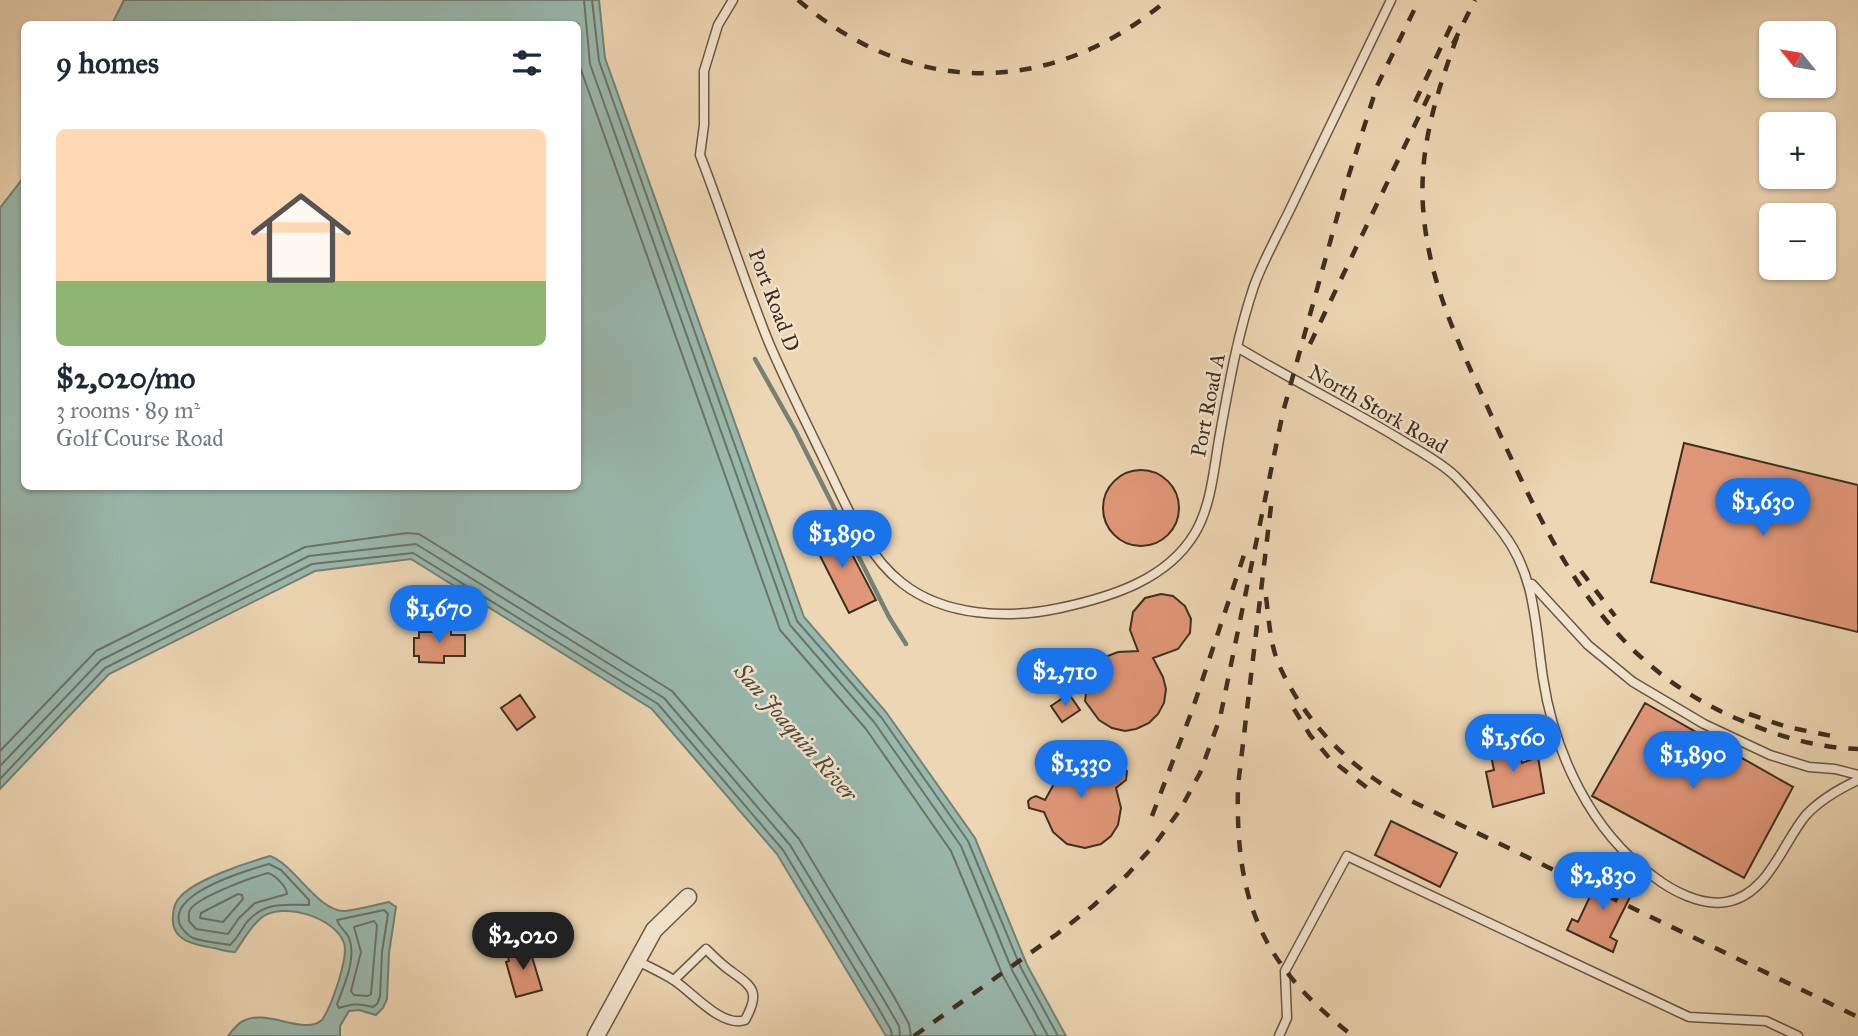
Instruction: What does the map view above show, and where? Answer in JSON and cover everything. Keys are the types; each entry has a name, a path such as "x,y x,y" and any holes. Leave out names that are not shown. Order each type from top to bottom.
{"street":[{"path":"596,1036 654,930 688,897"}],"lane":[{"name":"Port Road D","path":"733,0 718,25 704,71 704,125 700,155 769,343 848,510 880,562 910,589"},
{"name":"Port Road A","path":"910,589 963,609 989,614 1018,614 1087,602 1122,590 1163,569 1174,560 1189,541 1203,514 1237,347 1255,284 1391,0"},
{"name":"North Stork Road","path":"1237,347 1342,404 1426,455 1453,474 1504,534 1522,566 1534,602 1543,679 1550,710 1569,766 1584,797 1620,848 1640,868 1662,884 1703,901 1725,902 1739,898 1754,889 1765,876 1808,814 1823,800 1858,777"},
{"path":"1527,580 1588,645 1633,682 1704,724 1770,755 1809,767 1835,769 1858,777"},
{"path":"1279,1036 1287,1018 1285,971 1347,856 1689,1017 1766,1021 1797,1036"},
{"path":"636,960 674,980 722,1017 740,1022 746,1020 751,1010 751,986 706,949 674,980"}],"water":[{"name":"San Joaquin River","path":"124,0 599,0 605,58 804,617 886,712 975,838 1027,965 1066,1036 886,1036 777,854 652,709 411,559 315,571 109,674 0,789 0,208 21,181 21,490 581,490 581,21 114,21"},
{"path":"270,856 279,861 325,904 335,909 345,911 389,902 396,907 389,953 387,999 376,1015 359,1010 349,1011 340,1026 340,1036 228,1036 241,1022 253,1018 305,1025 322,1020 338,982 345,950 339,934 330,926 307,914 282,911 270,913 253,926 235,952 192,943 180,936 173,924 176,903 188,890 222,872"}],"building":[{"path":"1684,443 1858,485 1858,632 1651,582"},
{"path":"1141,470 1155,473 1168,481 1176,494 1179,508 1176,522 1168,535 1155,543 1141,546 1127,543 1114,535 1106,522 1103,508 1106,494 1114,481 1127,473"},
{"path":"816,524 828,545 843,537 876,600 849,613 813,542 810,543 804,531"},
{"path":"1161,594 1173,596 1185,606 1191,619 1190,633 1178,649 1153,658 1166,689 1164,703 1158,714 1149,723 1136,729 1125,731 1112,728 1099,720 1085,701 1088,678 1105,657 1118,652 1138,651 1130,630 1133,612 1145,598"},
{"path":"432,626 451,626 451,635 465,635 465,656 444,656 444,663 419,662 419,656 414,656 414,638 419,638 419,632 432,632"},
{"path":"1069,694 1080,710 1062,722 1051,706"},
{"path":"520,695 535,717 517,730 501,708"},
{"path":"1645,703 1793,787 1744,878 1592,796"},
{"path":"1509,721 1522,763 1538,757 1544,793 1493,807 1486,772 1494,770 1490,751 1506,747 1503,722"},
{"path":"1052,748 1084,780 1089,756 1096,751 1106,755 1109,766 1122,766 1127,771 1126,780 1116,788 1121,808 1118,825 1111,836 1101,844 1085,848 1067,844 1053,832 1044,812 1029,808 1028,801 1031,798 1036,796 1045,800 1055,782 1036,764"},
{"path":"1391,821 1457,853 1440,887 1375,855"},
{"path":"1601,873 1634,889 1610,937 1617,941 1613,952 1567,930 1572,919 1578,922"},
{"path":"529,947 542,990 516,997 506,962 509,961 507,953"}],"waterway":[{"path":"755,359 795,430 889,617 906,644"}],"railway":[{"path":"798,0 842,32 888,55 935,69 982,73 1030,68 1077,55 1123,32 1167,0"},
{"path":"914,1036 1057,934 1127,875 1155,844 1180,810 1200,773 1220,718 1283,412 1347,181 1377,86 1419,0"},
{"path":"1453,44 1475,0"},
{"path":"1415,102 1451,26"},
{"path":"1457,37 1436,99 1427,141 1422,185 1426,235 1439,289 1469,366 1515,466 1562,557 1590,599 1621,637 1657,671 1700,700 1750,724 1789,738 1830,747 1858,749"},
{"path":"1310,344 1431,91"},
{"path":"1271,506 1238,786 1242,864 1249,897 1260,928 1275,956 1322,1010 1353,1036"},
{"path":"1152,816 1193,708 1244,555"},
{"path":"1581,571 1615,616"},
{"path":"1266,597 1274,649 1290,686 1316,725 1367,774 1407,799 1858,1017"},
{"path":"1294,709 1310,735 1330,759 1370,790"},
{"path":"1749,714 1787,727 1837,737"}]}
